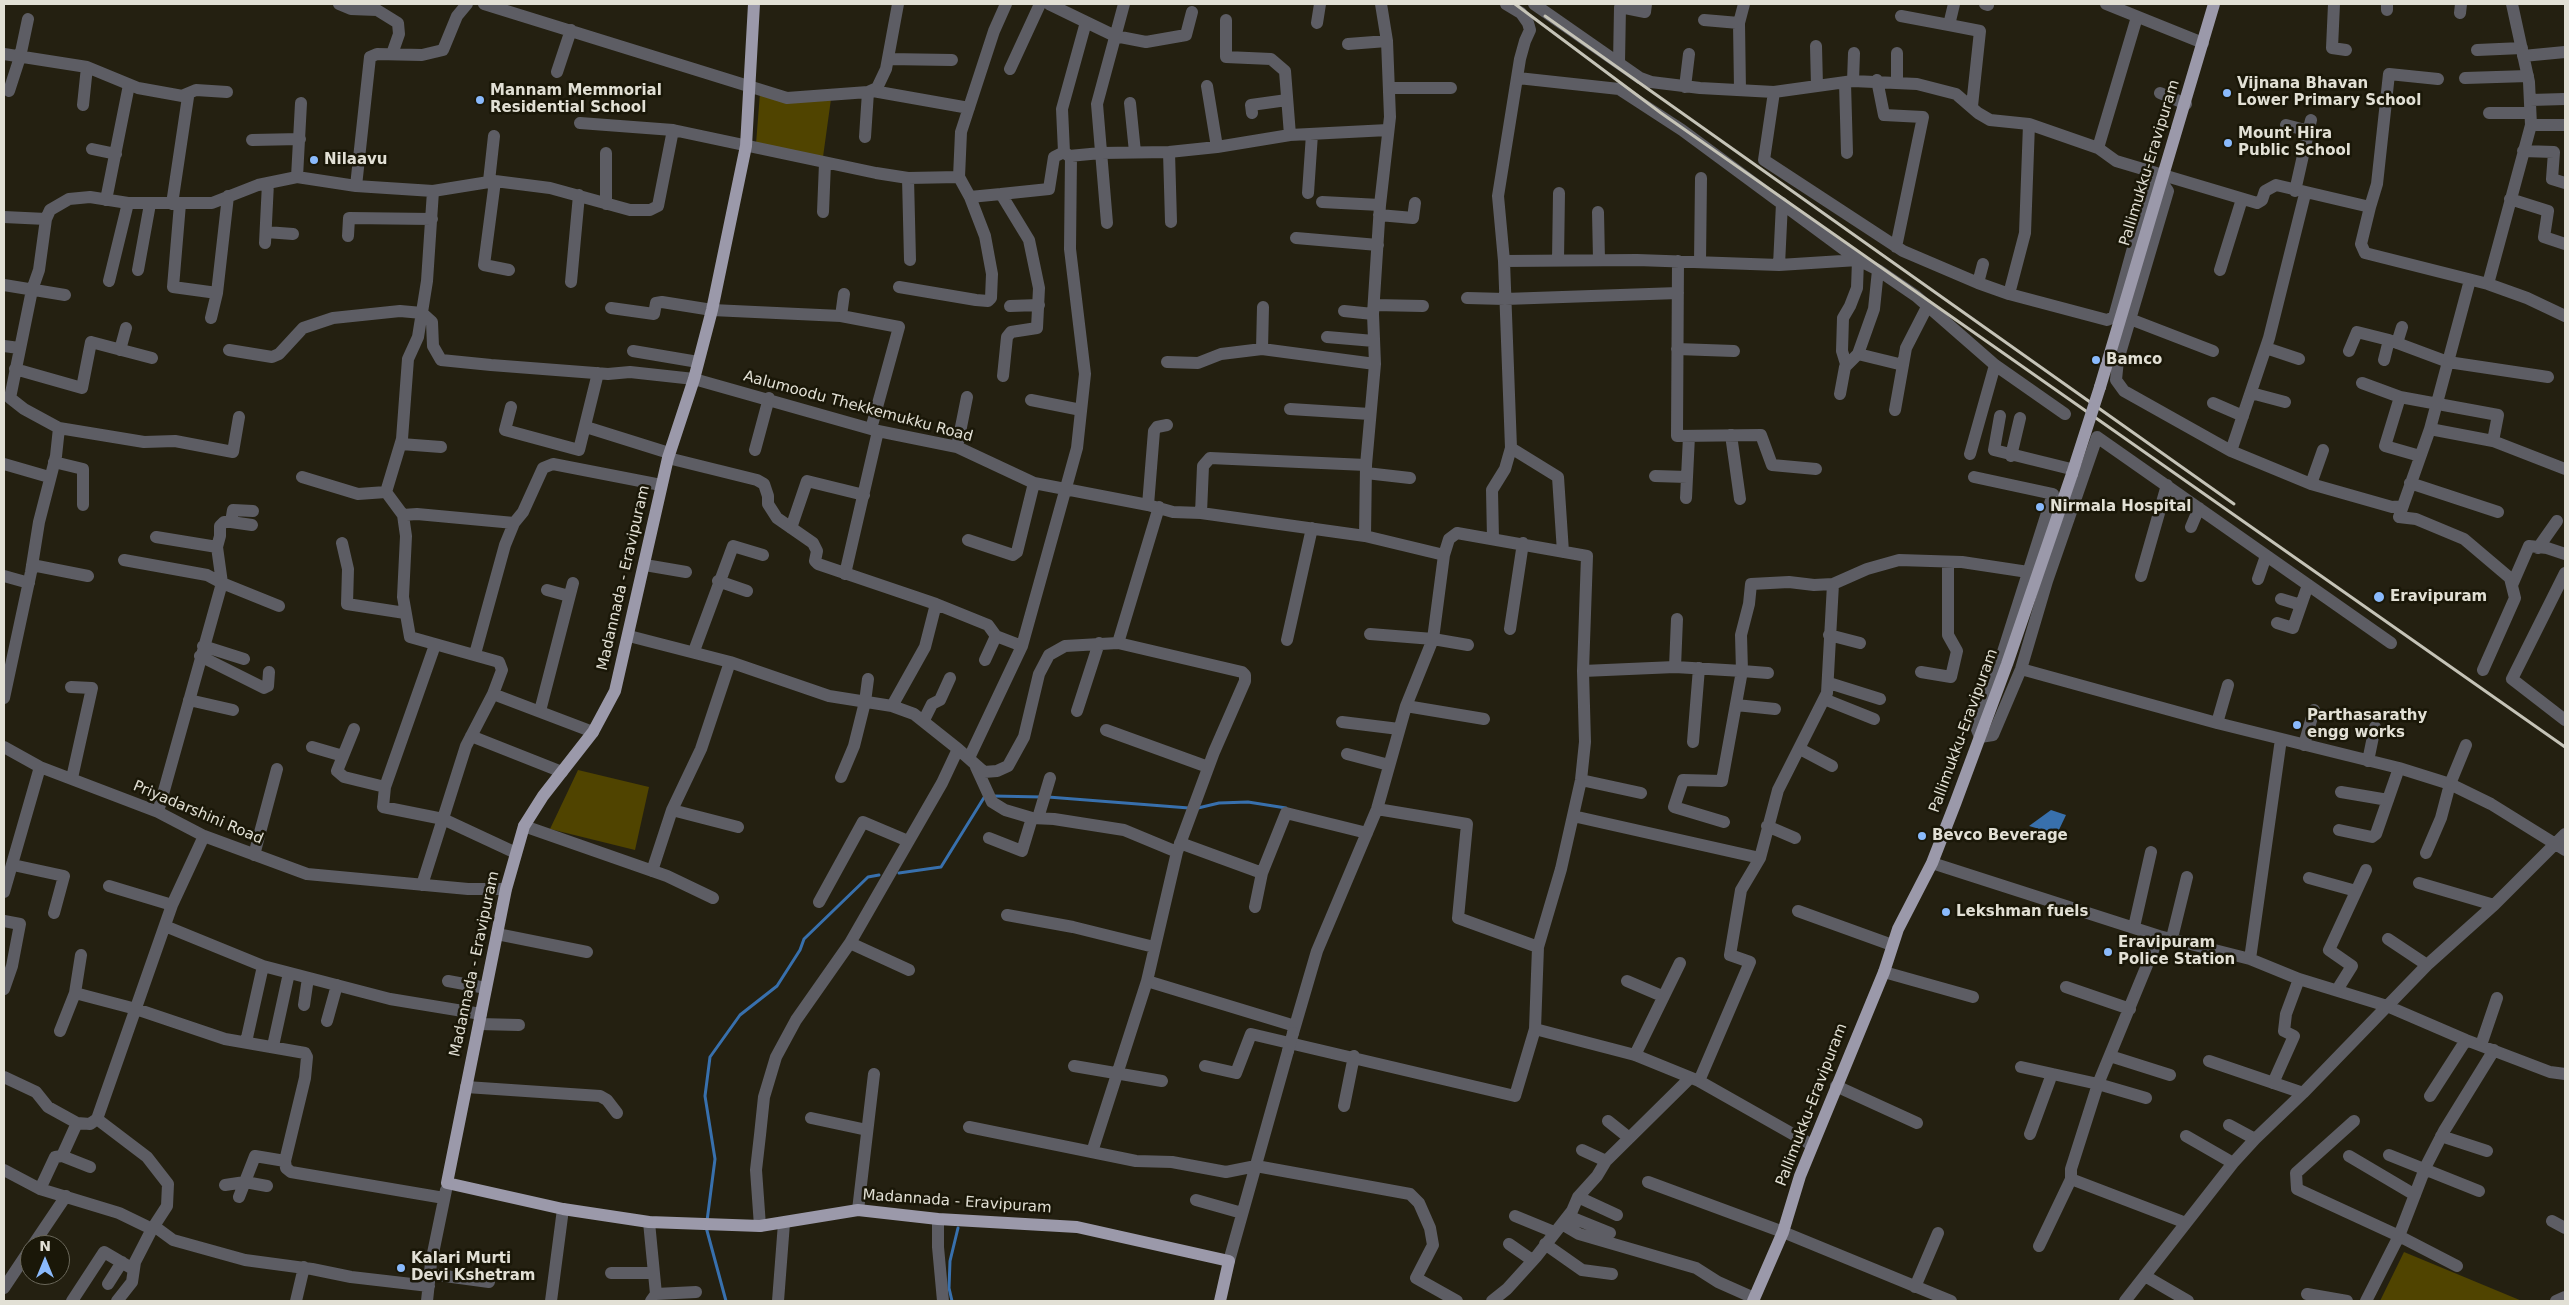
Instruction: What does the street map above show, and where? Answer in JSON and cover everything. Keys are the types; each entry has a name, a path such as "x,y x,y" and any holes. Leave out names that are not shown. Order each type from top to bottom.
{"main road":[{"name":"Madannada - Eravipuram","path":"754,4 746,146 712,310 694,379 668,456 615,692 593,732 524,826 506,889 447,1183 563,1209 649,1222 760,1226 858,1210 938,1219 1077,1227 1229,1261"},
{"name":"Pallimukku-Eravipuram","path":"1754,1300 1783,1232 1812,1145 1884,972 1892,945 1932,863 1980,737 2033,573 2100,387 2161,181 2186,104 2214,4"},
{"path":"1220,1301 1229,1261"}],"street":[{"path":"339,4 351,9 377,10 398,23 399,34 392,54"},
{"path":"356,186 370,57 377,54 422,55 442,50 457,16 467,4"},
{"path":"484,4 787,98 871,92 969,108"},
{"path":"866,137 871,92 882,78 888,59 898,4"},
{"path":"899,287 976,300 988,301 991,298 992,274 985,236 970,197 959,177 961,132 994,31 1006,4"},
{"path":"1010,69 1040,4"},
{"path":"1049,4 1115,36 1146,42 1186,35 1192,12"},
{"path":"1107,223 1097,104 1124,4"},
{"path":"1317,23 1320,4"},
{"path":"1365,536 1366,469 1375,364 1374,310 1379,210 1388,130 1390,88 1387,41 1381,4"},
{"path":"1493,539 1492,490 1505,469 1511,448 1506,299 1498,196 1525,41 1530,30 1528,23 1521,13 1506,4"},
{"path":"1534,4 1619,63 1651,82 1685,87 1774,92 1849,82 1897,81 1956,94 1978,113 1990,120 2029,124 2098,148 2116,161 2161,181 2260,203 2266,190 2276,185 2370,207"},
{"path":"1619,63 1620,7 1645,12 1646,4"},
{"path":"1740,90 1739,23 1744,4"},
{"path":"1949,25 1953,4"},
{"path":"2106,4 2203,43"},
{"path":"2334,4 2332,48 2346,50"},
{"path":"2488,284 2531,119 2528,76 2512,4"},
{"path":"1901,16 1980,32 1972,106"},
{"path":"9,91 20,57 28,18"},
{"path":"2098,148 2137,18"},
{"path":"1226,20 1226,57 1271,59 1285,71 1290,135"},
{"path":"1704,20 1739,23"},
{"path":"1086,22 1062,109 1068,154 1070,249 1085,374 1077,448 1022,646 973,763 992,802 1005,810 1035,818 1124,830 1262,873"},
{"path":"557,72 571,30"},
{"path":"1348,44 1387,41"},
{"path":"1816,46 1817,86"},
{"path":"2477,50 2565,52"},
{"path":"1847,153 1849,82 1854,53"},
{"path":"1897,53 1897,81"},
{"path":"4,54 87,67 130,85 150,91 184,95 196,90 226,92"},
{"path":"1685,87 1689,54"},
{"path":"888,59 952,60"},
{"path":"83,105 87,67"},
{"path":"2438,79 2389,74 2377,184 2361,244 2366,252 2488,284 2527,298 2565,316"},
{"path":"2465,78 2528,76"},
{"path":"1518,78 1619,89 1682,130 1858,260 1878,270 1916,296 1995,365 2066,414"},
{"path":"1877,80 1884,114 1923,117 1896,247"},
{"path":"106,200 130,85"},
{"path":"1207,86 1217,147"},
{"path":"1390,88 1452,88"},
{"path":"1774,92 1764,160 1896,247 1978,283 2009,294 2108,320 2114,317 2150,186 2161,181"},
{"path":"2160,94 2186,104"},
{"path":"184,95 188,97 188,102 176,204 173,287 217,293"},
{"path":"2530,100 2565,99"},
{"path":"1252,114 1251,104 1287,100"},
{"path":"296,176 300,139 300,103"},
{"path":"1130,103 1136,152"},
{"path":"2489,113 2565,125"},
{"path":"580,123 673,130 908,178 959,177"},
{"path":"2009,294 2025,233 2029,124"},
{"path":"2232,452 2266,348 2300,192 2310,125 2286,125"},
{"path":"239,417 233,452 175,441 144,442 59,428 24,410 7,398 32,290 39,270 46,219 50,210 69,199 90,197 128,203 212,204 228,196 296,176 356,186 433,191 492,181 550,188 640,212 658,206 673,130"},
{"path":"970,197 1048,189 1054,157 1068,154 1169,152 1217,147 1290,135 1388,130"},
{"path":"1308,193 1312,134"},
{"path":"494,136 484,265 509,270"},
{"path":"252,140 300,139"},
{"path":"92,149 116,154"},
{"path":"1169,152 1171,222"},
{"path":"2523,152 2554,152 2552,179 2565,183"},
{"path":"606,153 606,204"},
{"path":"823,212 825,162"},
{"path":"908,178 910,260"},
{"path":"1700,178 1700,262"},
{"path":"2161,181 2168,190 2118,360 2116,380 2124,390 2232,452 2311,484 2392,507 2403,506"},
{"path":"268,183 265,238 293,234"},
{"path":"386,492 401,444 406,411 408,359 418,337 422,313 428,274 433,191"},
{"path":"1558,260 1559,193"},
{"path":"1001,194 1029,240 1039,288 1037,328 1011,332 1007,337 1003,376"},
{"path":"571,282 580,195"},
{"path":"211,318 217,293 228,196"},
{"path":"2220,270 2242,199"},
{"path":"2510,199 2548,211 2544,237 2565,244"},
{"path":"1322,202 1379,210 1414,218 1414,203"},
{"path":"109,280 128,203"},
{"path":"1779,266 1782,203"},
{"path":"138,270 150,204"},
{"path":"1598,212 1599,260"},
{"path":"4,217 46,219"},
{"path":"348,236 349,218 432,219"},
{"path":"1296,238 1378,245"},
{"path":"1504,261 1678,261 1779,266 1858,260"},
{"path":"1840,394 1846,364 1842,352 1843,318 1857,288 1858,260"},
{"path":"1678,261 1677,436 1761,435 1772,465 1816,469"},
{"path":"1978,283 1983,264"},
{"path":"1846,364 1858,354 1874,310 1878,270"},
{"path":"2470,280 2430,429 2399,517 2416,519 2464,539 2510,578 2515,598 2483,670"},
{"path":"4,285 65,295"},
{"path":"1467,298 1506,299 1678,293"},
{"path":"841,316 844,294"},
{"path":"611,308 654,314 656,303 662,302 712,310 841,316 899,327 875,430 864,496 845,574"},
{"path":"1010,306 1039,305"},
{"path":"1344,311 1423,306"},
{"path":"1262,349 1263,307"},
{"path":"1895,410 1906,348 1927,307"},
{"path":"229,350 272,357 279,354 303,328 333,318 400,311 422,313"},
{"name":"Aalumoodu Thekkemukku Road","path":"422,313 432,322 433,346 442,360 598,373 630,372 694,379 769,398 875,430 957,447 1034,483 1154,506 1173,512 1202,513 1365,536 1444,555"},
{"path":"2130,319 2213,351"},
{"path":"2384,360 2402,327"},
{"path":"120,350 126,328"},
{"path":"2349,351 2357,332 2393,342 2448,362 2548,377"},
{"path":"1327,337 1374,341"},
{"path":"15,369 82,388 91,342 152,358"},
{"path":"4,346 19,348"},
{"path":"2266,348 2299,359"},
{"path":"1167,362 1198,362 1221,354 1262,349 1375,364"},
{"path":"1677,349 1734,351"},
{"path":"633,351 698,362"},
{"path":"1858,354 1903,366"},
{"path":"1970,454 1995,365"},
{"path":"511,407 505,430 579,450 598,373"},
{"path":"2362,383 2400,396 2498,415 2493,441"},
{"path":"2251,393 2285,402"},
{"path":"2400,396 2385,446 2420,456"},
{"path":"957,447 967,397"},
{"path":"755,450 769,398"},
{"path":"1031,400 1081,410"},
{"path":"2213,403 2243,416"},
{"path":"1290,409 1370,414"},
{"path":"2000,416 1994,450 2011,456 2056,464 2083,472"},
{"path":"2011,456 2020,418"},
{"path":"1118,643 1154,506 1154,431 1157,427 1167,425"},
{"path":"586,427 668,456 757,480 764,484 768,496 768,504 777,518 812,544 817,551 815,561 818,564 936,604 988,625 996,636 1022,646"},
{"path":"4,698 29,583 49,477 54,462 59,428"},
{"path":"2430,429 2493,441 2565,469"},
{"path":"1731,435 1740,499"},
{"path":"1686,498 1688,436"},
{"path":"1980,737 1993,735 2021,669 2083,472 2097,437 2391,643"},
{"path":"401,444 441,447"},
{"path":"1511,448 1558,476 1563,552"},
{"path":"2311,484 2323,450"},
{"path":"1202,513 1203,466 1210,458 1366,469 1410,478"},
{"path":"54,462 83,469 83,505"},
{"path":"4,464 49,477"},
{"path":"475,654 492,588 514,523 523,512 532,495 538,475 543,468 553,464 662,485"},
{"path":"1655,476 1688,477"},
{"path":"302,477 358,494 386,492"},
{"path":"1724,822 1674,806 1683,780 1722,781 1742,671 1741,634 1749,604 1751,584 1789,582 1814,585 1833,584 1867,569 1899,560 1948,562 2033,573 2053,494 1974,477"},
{"path":"791,528 807,481 864,496"},
{"path":"968,540 1013,555 1017,552 1034,483"},
{"path":"2410,483 2498,512"},
{"path":"2141,576 2167,485"},
{"path":"386,492 403,515 406,536 403,597 410,637 475,654 499,662 501,666 493,694 471,736 422,885"},
{"path":"2191,527 2199,508"},
{"path":"231,522 233,510 253,511"},
{"path":"403,515 417,514 514,523"},
{"path":"2538,548 2557,520"},
{"path":"158,812 201,651 222,583 217,547 220,526 224,522 252,525"},
{"path":"1287,640 1312,528"},
{"path":"1205,1066 1236,1073 1251,1034 1354,1056 1514,1096 1535,1029 1538,947 1561,869 1580,780 1584,742 1583,671 1588,556 1457,533 1449,539 1444,555 1433,639 1406,706 1377,809 1317,951 1294,1030 1288,1051 1256,1166 1242,1213 1229,1261"},
{"path":"156,537 217,547"},
{"path":"342,544 348,569 347,604 405,613"},
{"path":"1510,629 1522,544"},
{"path":"694,651 732,546 763,555"},
{"path":"2512,586 2529,546 2547,548 2565,554"},
{"path":"2258,579 2266,556"},
{"path":"124,560 207,575 279,606"},
{"path":"1921,672 1951,677 1957,651 1948,635 1948,562"},
{"path":"32,565 88,576"},
{"path":"645,565 686,572"},
{"path":"2565,573 2512,679 2565,720"},
{"path":"4,576 29,583"},
{"path":"718,582 747,591"},
{"path":"540,711 573,583"},
{"path":"1492,1301 1507,1289 1532,1260 1561,1224 1578,1197 1597,1176 1606,1161 1628,1137 1694,1080 1750,962 1730,955 1741,890 1760,858 1778,790 1824,699 1829,683 1829,635 1833,584"},
{"path":"2277,624 2293,628 2308,585"},
{"path":"547,590 569,596"},
{"path":"2281,599 2301,605"},
{"path":"892,706 925,647 936,604"},
{"path":"1675,667 1677,619"},
{"path":"1370,634 1433,639 1468,645"},
{"path":"1829,635 1860,643"},
{"path":"629,636 694,651 829,696 892,706 924,720 984,772 990,773 1008,766 1024,737 1039,674 1049,655 1066,646 1118,643 1242,672 1245,675 1245,681 1208,767 1179,848 1147,981 1115,1074 1092,1152"},
{"path":"985,660 996,636"},
{"path":"1078,711 1099,643"},
{"path":"435,645 385,787 383,806 442,820 516,853"},
{"path":"201,651 244,658"},
{"path":"201,651 264,688 268,686 268,672"},
{"path":"652,871 672,810 701,749 730,662"},
{"path":"1583,671 1675,667 1768,673"},
{"path":"1693,742 1699,668"},
{"path":"2021,669 2216,723 2399,768 2450,784 2491,804 2560,847"},
{"path":"924,720 932,704 940,700 950,678"},
{"path":"841,777 854,746 865,702 868,679"},
{"path":"1829,683 1880,699"},
{"path":"2216,723 2228,685"},
{"path":"71,687 92,688 72,778"},
{"path":"493,694 593,732"},
{"path":"1824,699 1874,719"},
{"path":"189,700 233,710"},
{"path":"1736,705 1775,709"},
{"path":"1406,706 1484,719"},
{"path":"2304,744 2314,710"},
{"path":"1342,722 1399,730"},
{"path":"2368,761 2374,727"},
{"path":"354,730 337,771 344,777 385,787"},
{"path":"1106,730 1208,767"},
{"path":"471,736 562,772"},
{"path":"2250,959 2281,739"},
{"path":"2426,854 2441,818 2450,784 2466,745"},
{"path":"312,747 342,756"},
{"name":"Priyadarshini Road","path":"4,748 40,767 158,812 204,836 307,874 422,885 506,889"},
{"path":"760,1226 756,1170 764,1097 776,1057 791,1028 850,943 942,782 958,748"},
{"path":"1800,748 1832,766"},
{"path":"1348,754 1389,765"},
{"path":"4,892 13,865 30,796 40,767"},
{"path":"2339,830 2372,837 2376,834 2399,768"},
{"path":"254,855 277,769"},
{"path":"989,838 1022,851 1050,778"},
{"path":"1580,780 1641,793"},
{"path":"2341,792 2388,800"},
{"path":"1377,809 1467,824 1458,918 1538,947"},
{"path":"672,810 738,827"},
{"path":"1255,907 1262,873 1286,813 1367,833"},
{"path":"1573,816 1760,858"},
{"path":"819,902 862,822 908,841"},
{"path":"524,826 652,871 713,898"},
{"path":"1767,826 1795,838"},
{"path":"2125,1301 2233,1163 2255,1139 2303,1093 2428,965 2560,847 2565,834"},
{"path":"4,1077 36,1092 48,1107 77,1123 90,1124 98,1119 172,905 204,836"},
{"path":"2134,927 2151,852"},
{"path":"1932,863 2165,937 2250,959 2299,978 2387,1006 2466,1040 2550,1072 2565,1074"},
{"path":"13,865 64,876 54,913"},
{"path":"2336,990 2352,966 2329,950 2366,870"},
{"path":"2039,1246 2071,1179 2071,1169 2098,1084 2130,1009 2165,937 2187,877"},
{"path":"2309,878 2356,892"},
{"path":"2419,883 2494,905"},
{"path":"109,886 172,905"},
{"path":"1798,910 1892,945"},
{"path":"1007,916 1074,927 1154,947"},
{"path":"4,921 20,924 12,966 4,989"},
{"path":"165,926 263,966 390,999 480,1019 519,1025"},
{"path":"497,934 588,952"},
{"path":"2388,939 2428,965"},
{"path":"850,943 909,970"},
{"path":"60,1031 75,992 80,955"},
{"path":"1634,1055 1680,963"},
{"path":"246,1042 263,966"},
{"path":"1884,972 1973,997"},
{"path":"273,1046 289,973"},
{"path":"304,1005 308,978"},
{"path":"2273,1083 2294,1036 2284,1031 2286,1014 2299,978"},
{"path":"1147,981 1294,1030"},
{"path":"1627,981 1662,996"},
{"path":"448,982 486,988"},
{"path":"327,1020 337,985"},
{"path":"2066,987 2130,1009"},
{"path":"75,992 136,1009 226,1039 302,1051 307,1057 305,1078 285,1161 286,1168 300,1175 444,1198"},
{"path":"2366,1301 2399,1236 2424,1171 2488,1048 2497,998"},
{"path":"1535,1029 1634,1055 1694,1080 1812,1145"},
{"path":"2430,1096 2466,1040"},
{"path":"1344,1106 1354,1056"},
{"path":"2110,1056 2170,1075"},
{"path":"2209,1061 2303,1093"},
{"path":"1074,1066 1162,1081"},
{"path":"2021,1067 2098,1084 2146,1098"},
{"path":"858,1210 874,1074"},
{"path":"2030,1134 2052,1074"},
{"path":"1836,1086 1916,1123"},
{"path":"466,1087 600,1096 607,1100 617,1113"},
{"path":"811,1118 867,1130"},
{"path":"98,1119 147,1157 168,1184 167,1206 127,1265 108,1284"},
{"path":"1608,1121 1628,1137"},
{"path":"2354,1121 2296,1174 2297,1189 2399,1236 2457,1266"},
{"path":"62,1156 77,1123"},
{"path":"2229,1125 2255,1139"},
{"path":"969,1126 1136,1161 1172,1162 1226,1172 1256,1166 1410,1194 1419,1203 1430,1228 1433,1245 1416,1278 1456,1301"},
{"path":"2186,1136 2233,1163"},
{"path":"2441,1136 2487,1151"},
{"path":"1582,1150 1606,1161"},
{"path":"2390,1155 2424,1171 2479,1191"},
{"path":"40,1189 55,1157 62,1156 90,1167"},
{"path":"239,1197 256,1156 285,1161"},
{"path":"2349,1156 2415,1195"},
{"path":"4,1170 40,1189 119,1213 153,1228 173,1240 245,1260 304,1267 351,1277 489,1282"},
{"path":"2071,1179 2186,1223"},
{"path":"226,1185 245,1182 267,1186"},
{"path":"1648,1182 1783,1232 1921,1293 1951,1301"},
{"path":"427,1301 447,1183"},
{"path":"40,1235 66,1196"},
{"path":"1578,1197 1617,1215"},
{"path":"1196,1200 1242,1213"},
{"path":"551,1301 563,1209"},
{"path":"1515,1216 1610,1233"},
{"path":"938,1219 938,1247 943,1301"},
{"path":"2552,1221 2565,1228"},
{"path":"649,1222 654,1274 654,1298 696,1292"},
{"path":"778,1301 784,1223"},
{"path":"1561,1224 1580,1234 1696,1268 1718,1282 1754,1300"},
{"path":"1921,1293 1938,1233"},
{"path":"1509,1244 1532,1260"},
{"path":"1545,1244 1582,1270 1612,1274"},
{"path":"72,1301 104,1252 127,1265 132,1282 118,1301"},
{"path":"4,1288 20,1264"},
{"path":"296,1301 304,1267"},
{"path":"612,1273 654,1274"},
{"path":"2145,1276 2188,1301"},
{"path":"2308,1294 2347,1301"},
{"path":"2556,1301 2565,1297"}],"shaded area":[{"path":"760,93 831,99 823,157 756,144"},
{"path":"578,770 649,787 635,850 550,829"},
{"path":"2404,1252 2522,1301 2380,1301"}],"water":[{"path":"2051,810 2066,815 2057,834 2029,826"}],"waterway":[{"path":"899,873 941,867 985,796"},
{"path":"993,796 1042,797"},
{"path":"1048,797 1189,808"},
{"path":"1198,808 1219,803 1248,802 1286,808"},
{"path":"707,1221 715,1159 705,1096 710,1057 740,1015 777,986 800,950 804,939 868,877 879,875"},
{"path":"706,1227 726,1301"},
{"path":"952,1301 949,1288 950,1261 958,1228"}],"railway":[{"path":"1515,4 1661,113 2565,747"},
{"path":"1545,16 2234,504"}],"place":[{"name":"Vijnana Bhavan Lower Primary School","path":"2227,93"},
{"name":"Mannam Memmorial Residential School","path":"480,100"},
{"name":"Mount Hira Public School","path":"2228,143"},
{"name":"Nilaavu","path":"314,160"},
{"name":"Bamco","path":"2096,360"},
{"name":"Nirmala Hospital","path":"2040,507"},
{"name":"Eravipuram","path":"2379,597"},
{"name":"Parthasarathy engg works","path":"2297,725"},
{"name":"Bevco Beverage","path":"1922,836"},
{"name":"Lekshman fuels","path":"1946,912"},
{"name":"Eravipuram Police Station","path":"2108,952"},
{"name":"Kalari Murti Devi Kshetram","path":"401,1268"}]}
